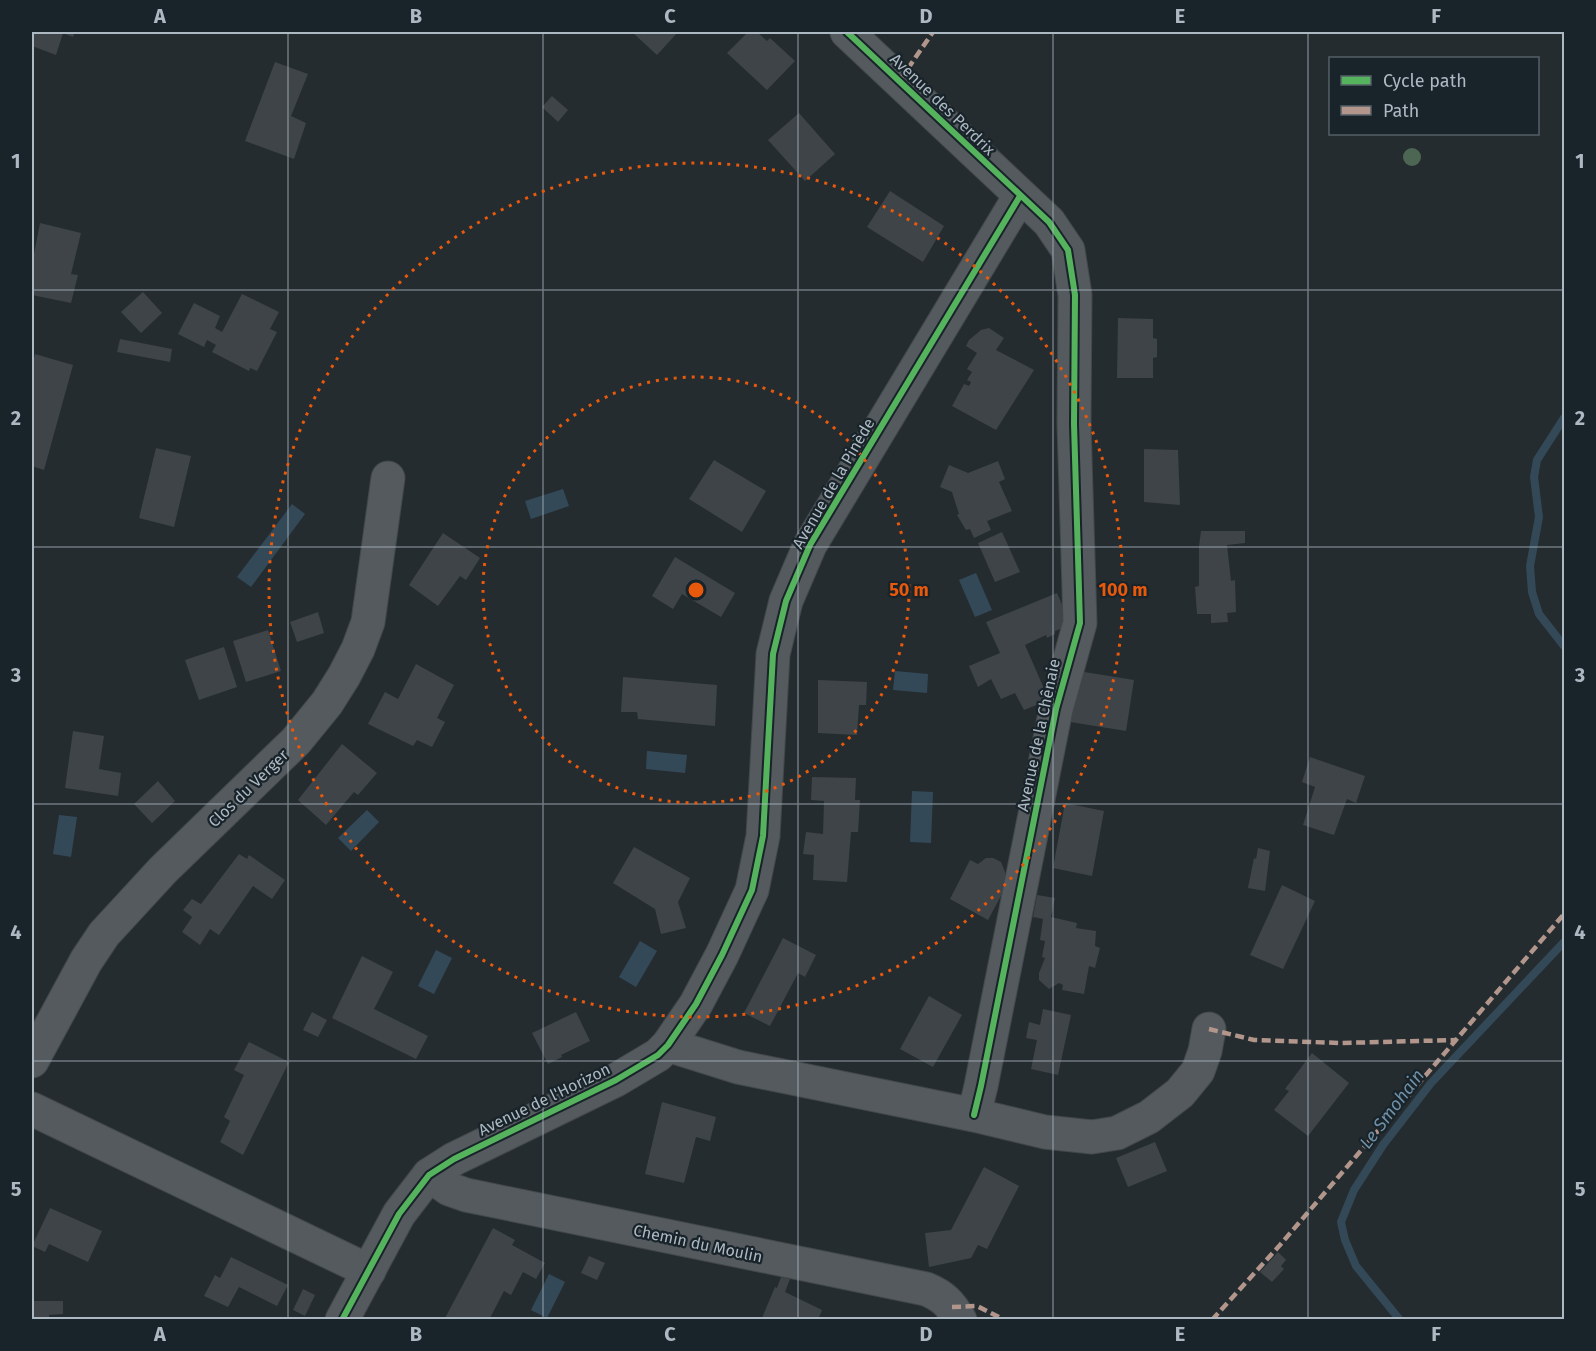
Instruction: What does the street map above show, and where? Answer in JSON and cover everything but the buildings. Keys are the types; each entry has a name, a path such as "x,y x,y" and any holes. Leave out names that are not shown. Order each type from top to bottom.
{"street":[{"name":"Avenue des Perdrix","path":"848,32 1020,196"},
{"name":"Avenue de la Pinède","path":"668,1045 696,1004 752,890 764,836 773,654 786,601 810,545 1020,196"},
{"name":"Avenue de la Chênaie","path":"974,1115 1056,709 1080,623 1074,424 1076,295 1068,250 1049,222 1020,196"},
{"name":"Clos du Verger","path":"32,1061 86,961 104,934 163,870 296,741 327,703 344,676 358,649 368,622 388,478"},
{"path":"668,1045 738,1067 974,1115 1045,1132 1092,1137 1117,1133 1149,1117 1180,1093 1198,1071 1209,1029"},
{"name":"Avenue de l'Horizon","path":"342,1320 399,1214 429,1175 454,1159 616,1080 658,1055 668,1045"},
{"path":"32,1109 369,1271"},
{"name":"Chemin du Moulin","path":"429,1175 449,1189 466,1195 926,1289 941,1295 960,1320"}],"water":[{"path":"563,489 569,506 531,519 525,501"},
{"path":"292,504 305,514 251,587 237,577"},
{"path":"976,573 992,610 975,617 959,580"},
{"path":"895,671 928,674 927,693 893,690"},
{"path":"647,751 687,755 685,773 646,769"},
{"path":"912,791 933,792 931,843 910,842"},
{"path":"367,810 379,822 351,851 338,838"},
{"path":"59,815 77,817 71,857 53,854"},
{"path":"640,941 657,951 636,987 619,977"},
{"path":"436,950 452,958 434,994 418,986"},
{"path":"549,1274 565,1282 547,1318 531,1310"}],"waterway":[{"name":"Le Smohain","path":"1564,418 1537,460 1534,477 1539,517 1530,566 1532,592 1539,614 1564,646"},
{"name":"Le Smohain","path":"1400,1320 1356,1266 1345,1240 1341,1222 1354,1190 1383,1145 1431,1083 1564,942"}],"marked path":[{"path":"900,80 933,32"},
{"path":"1212,1320 1280,1245 1564,914"},
{"path":"1209,1029 1254,1040 1341,1043 1457,1040"},
{"path":"952,1307 977,1306 1005,1320"}],"cycle path":[{"path":"847,32 1049,222 1068,250 1075,295 1074,424 1080,623 1056,709 974,1115"},
{"path":"342,1320 399,1214 429,1175 454,1159 616,1080 658,1055 668,1045 696,1004 752,890 763,836 773,654 786,601 810,545 1020,196"}]}
